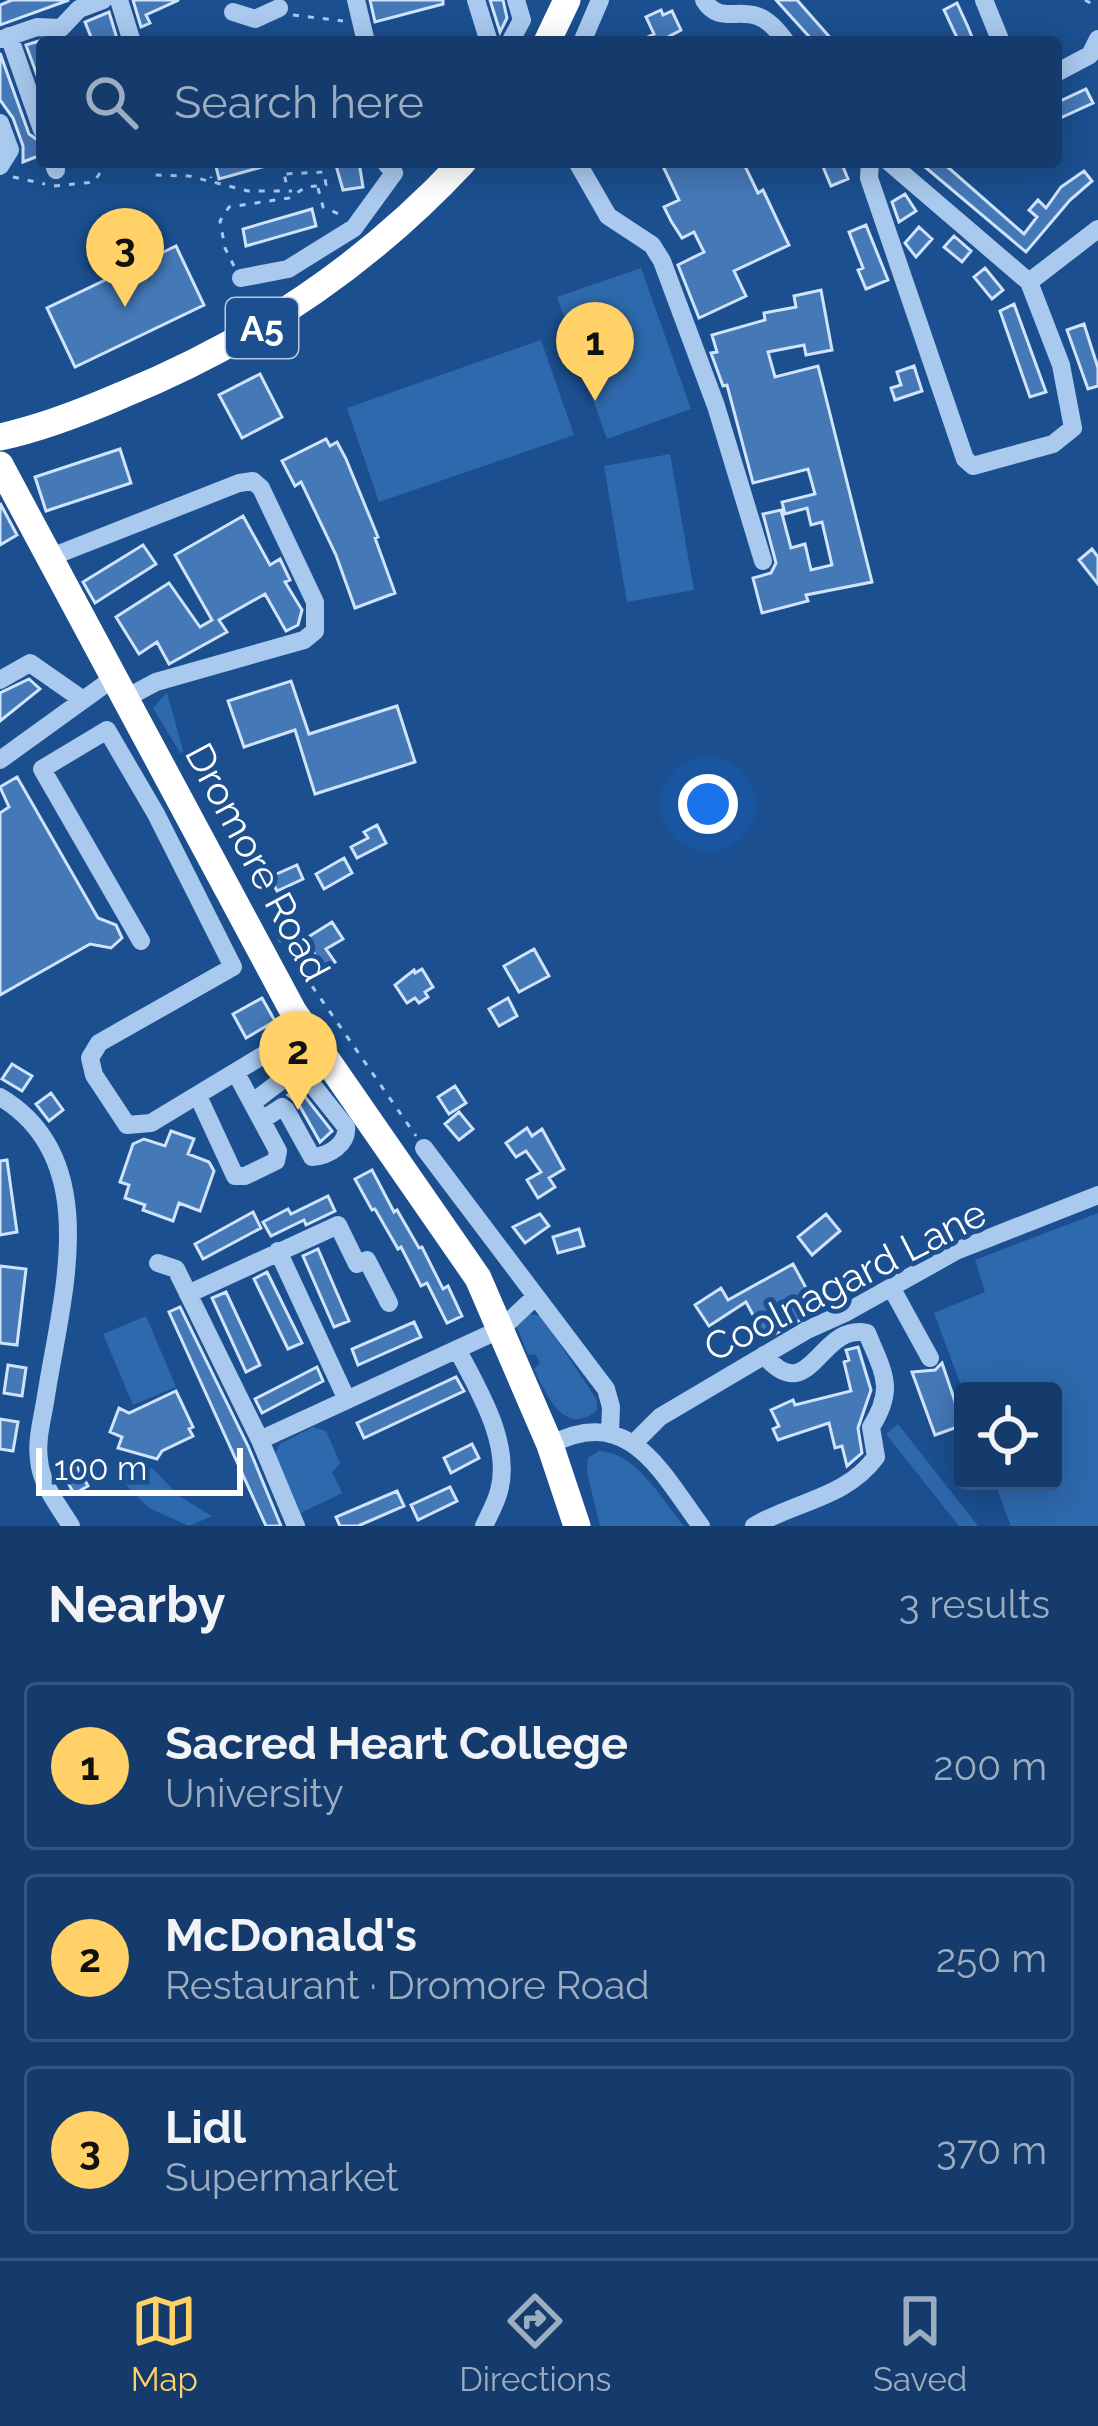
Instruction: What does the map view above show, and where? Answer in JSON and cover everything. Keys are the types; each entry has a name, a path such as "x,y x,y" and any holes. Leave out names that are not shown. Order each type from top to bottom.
{"highway":[{"path":"550,36 567,0"},
{"name":"A5","path":"12,435 146,386 257,331 308,299 390,235 457,168"},
{"name":"Dromore Road","path":"2,469 304,1030 478,1278 550,1445 577,1526"}],"street":[{"path":"61,28 79,9 103,0"},
{"path":"119,0 130,36"},
{"path":"476,0 488,36"},
{"path":"513,36 522,20 516,0"},
{"path":"585,36 600,0"},
{"path":"704,0 709,9 722,15 755,15 782,36"},
{"path":"984,0 999,36"},
{"path":"357,4 365,36"},
{"path":"232,12 266,13 261,36"},
{"path":"36,115 5,38 37,27 61,28 70,36"},
{"path":"1062,70 1090,55 1098,39"},
{"path":"0,123 10,150 0,166"},
{"path":"241,278 288,269 347,221 394,173 390,168"},
{"path":"580,168 608,216 652,245 662,261 716,406 763,561"},
{"path":"870,168 869,178 964,459 973,466 1053,444 1073,428 1061,365 1028,282 896,168"},
{"path":"1028,282 1098,229"},
{"path":"0,760 83,700 304,640 315,631 315,602 261,488 253,481 51,557"},
{"path":"0,680 30,663 83,700"},
{"path":"141,941 42,769 106,730 156,814 233,968 99,1043 90,1058 94,1075 127,1125 151,1123 304,1030"},
{"path":"198,1096 235,1176 276,1161 278,1151 236,1072"},
{"path":"295,1072 303,1073 346,1127 347,1136 344,1142 312,1156 286,1110 257,1111 295,1072"},
{"path":"0,1097 20,1110 53,1153 65,1187 68,1254 38,1460 44,1483 71,1526"},
{"path":"424,1148 606,1389 610,1433"},
{"name":"Coolnagard Lane","path":"634,1442 660,1417 764,1355 956,1251 1098,1195"},
{"path":"188,1294 338,1226 357,1264 367,1260 389,1303"},
{"path":"278,1251 346,1400"},
{"path":"158,1263 176,1269 260,1440 296,1526"},
{"path":"891,1287 930,1358"},
{"path":"260,1440 501,1329 535,1297"},
{"path":"754,1526 862,1476 876,1457 871,1427 883,1408 887,1381 867,1333 853,1330 838,1336 818,1362 804,1371 788,1374 764,1355"},
{"path":"457,1349 487,1406 500,1454 500,1489 484,1526"},
{"path":"550,1445 582,1434 610,1433 634,1442 701,1526"}],"path":[{"path":"1085,0 1098,8"},
{"path":"266,13 342,21 357,4"},
{"path":"152,168 155,176 189,176 248,190 287,188 295,193"},
{"path":"209,168 212,181"},
{"path":"282,168 287,188"},
{"path":"241,278 225,248 220,221 229,207 289,198 326,185 324,172 284,174"},
{"path":"318,186 323,207 347,221"},
{"path":"238,206 248,190"},
{"path":"269,922 316,998 424,1148"}],"shaded area":[{"path":"641,268 691,409 607,439 557,297"},
{"path":"541,340 574,435 379,502 347,408"},
{"path":"670,454 694,590 627,602 604,466"},
{"path":"167,693 187,764 153,708"},
{"path":"1098,1213 1098,1526 1011,1526 997,1490 1062,1490 1062,1382 960,1382 934,1313 985,1292 975,1260"},
{"path":"526,1313 541,1316 597,1400 597,1410 575,1419 551,1400 534,1369 540,1363 535,1354 528,1355 515,1322"},
{"path":"146,1316 176,1387 133,1405 103,1334"},
{"path":"898,1424 978,1526 959,1526 886,1434"},
{"path":"313,1427 326,1431 340,1463 332,1472 342,1493 301,1513 275,1454 280,1444"},
{"path":"599,1451 612,1453 636,1468 684,1526 600,1526 587,1472 588,1458"},
{"path":"152,1468 179,1496 212,1516 189,1526 149,1508 119,1478 117,1472"}],"building":[{"path":"12,0 69,0 0,25 0,5"},
{"path":"133,0 179,0 146,15 150,23 141,27"},
{"path":"370,0 443,0 443,4 375,22"},
{"path":"490,0 503,0 507,18 500,32"},
{"path":"776,0 797,0 829,36 809,36"},
{"path":"957,3 971,36 956,36 944,10"},
{"path":"672,11 681,30 670,36 650,36 654,34 646,17"},
{"path":"109,12 116,36 91,36 85,22"},
{"path":"36,42 36,72 26,45"},
{"path":"0,53 29,134 36,139 36,157 23,162 13,118 0,100"},
{"path":"1086,89 1093,103 1062,117 1062,100"},
{"path":"216,168 258,168 219,179"},
{"path":"337,168 360,168 363,187 343,190"},
{"path":"664,168 746,168 758,193 763,190 789,245 734,271 746,296 699,318 678,265 704,252 694,232 682,238 664,207 679,200"},
{"path":"824,168 843,168 848,179 831,186"},
{"path":"926,168 949,168 1024,234 1037,217 1029,210 1038,200 1046,208 1061,187 1084,171 1092,181 1026,252"},
{"path":"905,194 916,211 899,222 892,202"},
{"path":"312,209 316,226 246,246 243,229"},
{"path":"866,225 888,280 866,289 849,232"},
{"path":"919,227 932,239 916,257 905,243"},
{"path":"954,236 971,251 962,262 944,247"},
{"path":"176,246 204,305 75,367 47,308"},
{"path":"985,268 1003,290 992,299 974,277"},
{"path":"821,290 832,350 806,355 804,345 768,352 775,377 818,366 872,582 806,595 808,601 762,613 753,578 771,573 776,563 763,514 781,510 791,548 805,544 811,570 832,565 822,522 811,525 807,508 785,514 782,502 815,494 808,469 753,483 727,385 723,386 711,353 717,352 712,335 765,320 764,313 796,307 794,296"},
{"path":"1014,304 1046,392 1030,397 1000,311"},
{"path":"1084,324 1098,368 1098,386 1088,389 1067,330"},
{"path":"914,366 922,391 895,400 891,388 901,385 897,372"},
{"path":"260,374 282,417 242,438 219,395"},
{"path":"326,439 330,446 337,442 346,459 395,593 355,608 301,482 295,486 282,461"},
{"path":"120,449 131,483 46,511 35,477"},
{"path":"0,503 17,535 0,545"},
{"path":"243,516 270,565 280,559 290,580 285,582 302,610 298,625 286,631 265,594 219,620 227,632 169,664 157,642 139,654 116,617 169,583 200,627 212,620 175,555"},
{"path":"143,545 156,564 95,603 83,582"},
{"path":"1092,549 1098,557 1098,584 1079,560"},
{"path":"29,679 40,689 0,721 0,693"},
{"path":"291,681 309,734 397,706 415,762 315,794 295,730 244,747 228,701"},
{"path":"17,777 98,918 116,925 122,938 111,948 90,944 0,995 0,813 9,807 0,787"},
{"path":"377,825 386,843 357,858 351,847 368,838 364,832"},
{"path":"344,858 352,873 324,889 316,874"},
{"path":"297,865 303,879 277,891 270,877"},
{"path":"332,922 343,939 326,949 335,962 324,969 305,939"},
{"path":"534,949 549,976 519,992 504,966"},
{"path":"422,969 433,987 419,1003 415,998 407,1003 395,985"},
{"path":"262,998 275,1021 246,1038 233,1014"},
{"path":"508,998 517,1016 499,1026 489,1009"},
{"path":"12,1064 32,1076 22,1091 2,1079"},
{"path":"455,1086 466,1103 449,1114 438,1097"},
{"path":"299,1089 332,1131 320,1142 298,1103 288,1095"},
{"path":"51,1093 63,1110 49,1121 36,1104"},
{"path":"459,1112 473,1129 459,1140 445,1124"},
{"path":"527,1128 532,1136 542,1129 564,1169 549,1178 555,1187 538,1198 527,1180 541,1172 526,1151 516,1157 506,1143"},
{"path":"171,1131 194,1139 188,1154 209,1162 214,1171 200,1211 179,1203 173,1221 125,1198 129,1185 120,1182 133,1144 144,1139 165,1146"},
{"path":"7,1160 17,1232 0,1235 0,1161"},
{"path":"372,1170 443,1289 448,1286 462,1316 447,1323 427,1283 421,1286 401,1247 372,1210 355,1179"},
{"path":"328,1196 335,1211 306,1225 304,1220 271,1236 263,1222 288,1209 291,1214"},
{"path":"253,1212 261,1228 203,1259 195,1244"},
{"path":"540,1214 549,1226 525,1243 513,1227"},
{"path":"826,1214 840,1231 812,1255 798,1237"},
{"path":"579,1229 584,1246 558,1253 553,1237"},
{"path":"318,1249 349,1321 334,1327 303,1256"},
{"path":"793,1264 818,1310 766,1339 746,1302 709,1326 695,1305 721,1288 728,1300"},
{"path":"0,1266 26,1269 17,1345 0,1343"},
{"path":"267,1272 302,1343 288,1349 254,1279"},
{"path":"226,1292 260,1365 246,1372 212,1298"},
{"path":"180,1307 281,1526 266,1526 169,1312"},
{"path":"414,1322 421,1337 358,1365 352,1349"},
{"path":"858,1347 871,1390 858,1428 862,1453 847,1466 842,1446 835,1448 829,1423 778,1440 773,1429 779,1426 771,1410 793,1400 795,1405 851,1391 844,1362 849,1360 846,1350"},
{"path":"942,1363 954,1398 954,1428 935,1435 912,1372 935,1370"},
{"path":"8,1365 26,1368 22,1396 4,1393"},
{"path":"317,1367 323,1381 262,1413 255,1399"},
{"path":"456,1377 464,1391 364,1438 357,1423"},
{"path":"176,1391 193,1436 162,1451 157,1459 118,1448 122,1437 110,1432 119,1408 129,1413"},
{"path":"0,1419 18,1422 13,1451 0,1449"},
{"path":"472,1444 479,1458 451,1473 444,1458"},
{"path":"75,1463 88,1486 74,1494 58,1464"},
{"path":"450,1487 457,1501 418,1520 411,1505"},
{"path":"397,1491 404,1506 358,1526 340,1526 336,1517"}],"place":[{"name":"Lidl","path":"125,307"},
{"name":"Sacred Heart College","path":"595,401"},
{"name":"McDonald's","path":"298,1110"}]}
